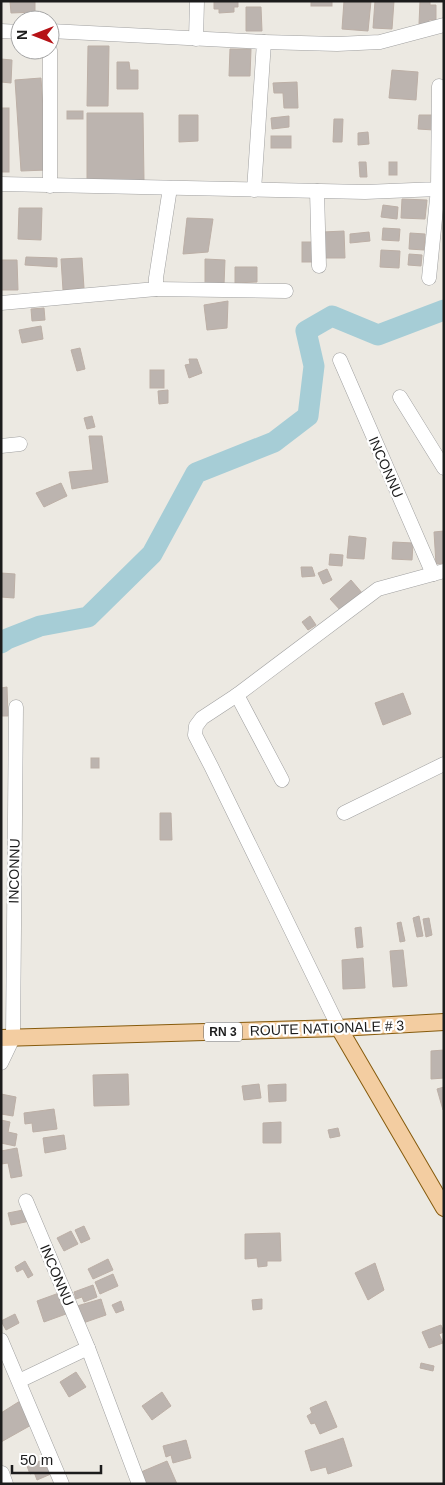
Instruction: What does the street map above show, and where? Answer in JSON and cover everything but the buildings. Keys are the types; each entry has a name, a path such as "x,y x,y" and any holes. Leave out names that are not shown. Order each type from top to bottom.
{"main road":[{"name":"ROUTE NATIONALE # 3","path":"7,1038 339,1028 444,1022"},
{"path":"339,1028 444,1208"}],"street":[{"path":"196,39 197,1"},
{"path":"60,32 337,44 380,42 444,25"},
{"path":"254,190 264,42"},
{"path":"50,60 50,186"},
{"path":"429,278 441,188 439,86"},
{"path":"1,184 365,192 441,188"},
{"path":"156,289 156,278 170,188"},
{"path":"317,191 319,266"},
{"path":"1,303 156,289 286,291"},
{"name":"INCONNU","path":"340,360 438,573"},
{"path":"400,397 444,468"},
{"path":"1,446 20,444"},
{"path":"339,1028 195,735 196,726 202,718 237,695 378,589 438,573"},
{"path":"237,695 282,780"},
{"name":"INCONNU","path":"1,1063 7,1038 16,707"},
{"path":"344,813 444,764"},
{"name":"INCONNU","path":"26,1201 88,1348 139,1484"},
{"path":"1,1340 20,1381 62,1484"},
{"path":"20,1381 88,1348"},
{"path":"1,1473 6,1484"}],"waterway":[{"path":"1,643 40,626 88,617 152,554 196,473 274,442 308,416 314,366 306,331 332,316 378,335 444,310"}]}
